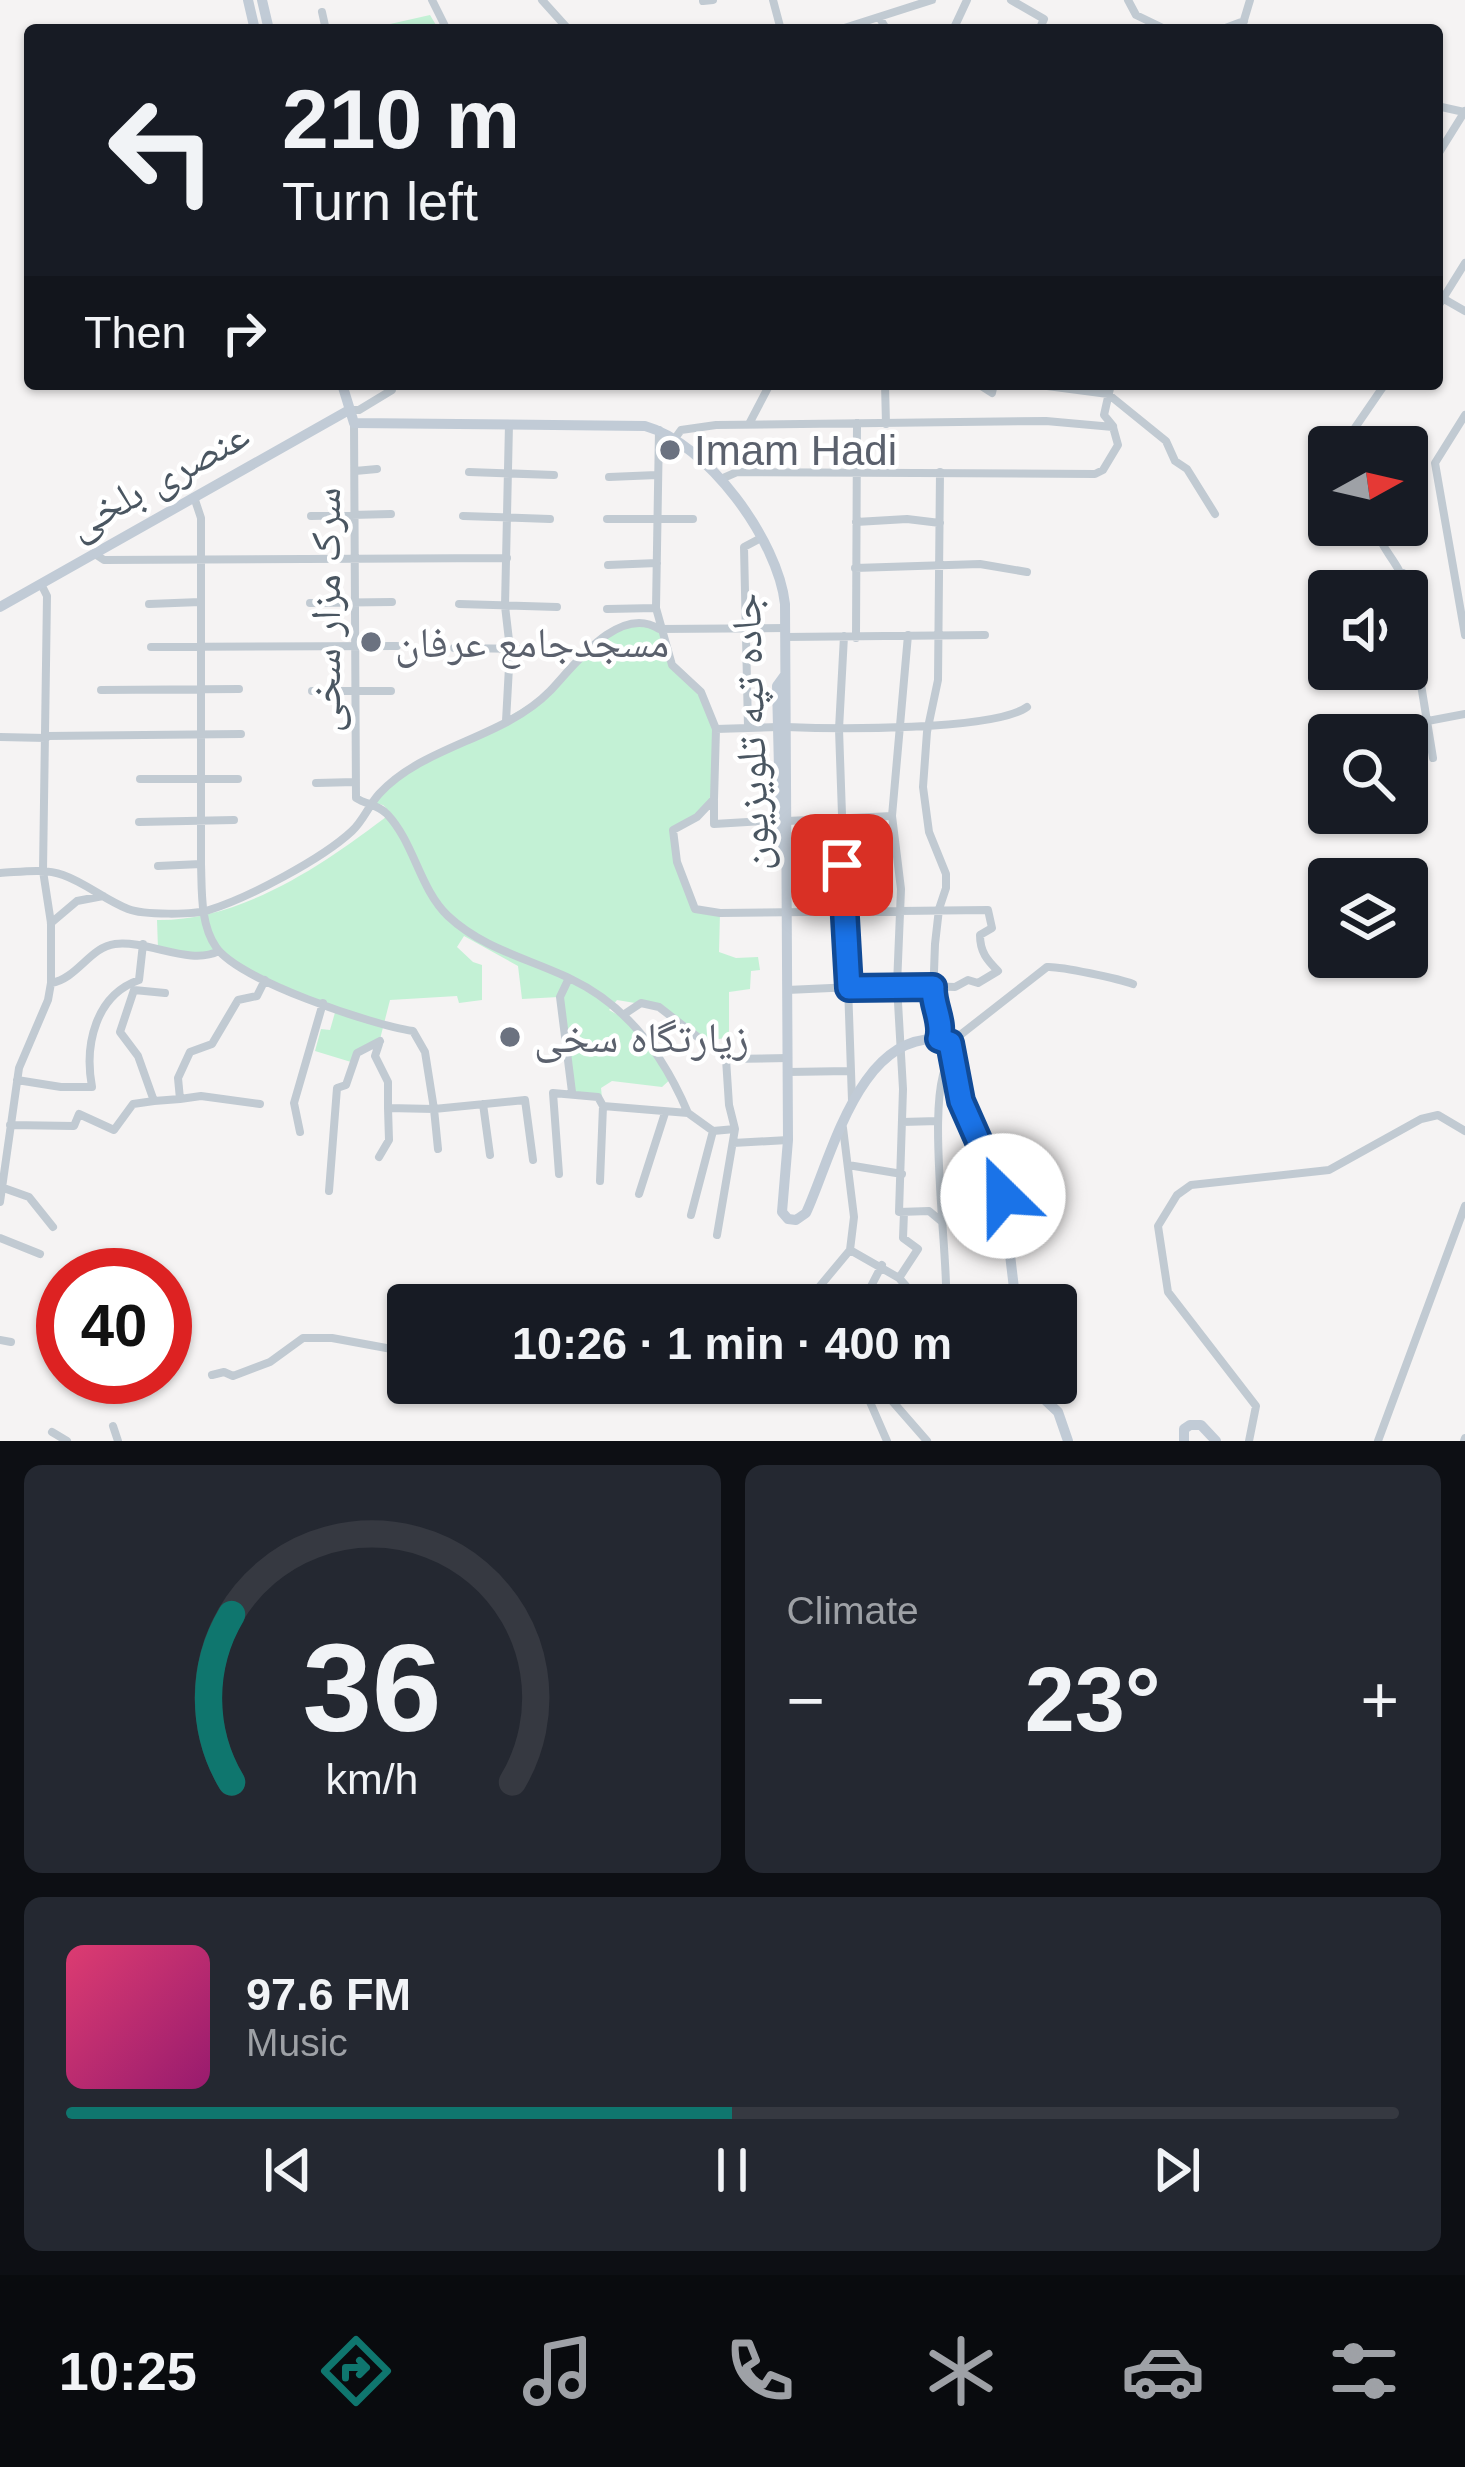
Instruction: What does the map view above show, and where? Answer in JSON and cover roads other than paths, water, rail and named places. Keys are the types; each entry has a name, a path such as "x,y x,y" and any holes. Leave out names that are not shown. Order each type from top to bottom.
{"street":[{"path":"542,0 564,24"},
{"path":"703,1 713,0"},
{"path":"857,24 932,0"},
{"path":"1011,0 1044,19 1042,24"},
{"path":"1128,0 1136,15 1155,24"},
{"path":"322,12 325,24"},
{"path":"879,17 883,24"},
{"path":"1443,146 1465,111"},
{"path":"1443,295 1465,263"},
{"path":"345,390 352,416 392,390"},
{"path":"748,424 767,390"},
{"path":"885,390 886,424"},
{"path":"720,480 736,472 1095,473 1103,470 1118,445 1104,415 1110,390"},
{"path":"1111,390 1166,441 1175,461 1215,514"},
{"path":"1356,426 1381,390"},
{"path":"1465,415 1435,464 1465,635"},
{"name":"جاده تپه تلویزیون","path":"352,416 659,430 676,437 720,480 761,538 783,586 785,633 786,673 777,686 782,727 780,849 787,866 788,910 788,1168 782,1212 788,1219 806,1213 841,1120"},
{"name":"سرک مزار سخی","path":"352,416 355,782 356,798 373,803"},
{"name":"عنصری بلخی","path":"0,607 194,497 352,416"},
{"path":"676,437 681,430 748,424 1046,421 1113,427"},
{"path":"856,423 856,638"},
{"path":"506,721 511,649 505,606 509,424"},
{"path":"659,430 656,608 672,665 701,692 716,729 714,824 892,816"},
{"path":"355,471 377,470"},
{"path":"469,472 554,476"},
{"path":"940,472 938,680 923,788 929,832 946,874 933,999 961,1101 1003,1196 1013,1284"},
{"path":"609,477 656,476"},
{"path":"194,497 201,518 204,912 219,952 265,980 382,1026 413,1031 419,1039 434,1109 438,1149"},
{"path":"311,516 391,514"},
{"path":"463,516 550,519"},
{"path":"607,519 693,519"},
{"path":"856,522 907,519 940,523"},
{"path":"748,727 744,547 761,538"},
{"path":"1381,546 1401,570"},
{"path":"93,554 104,560 507,558"},
{"path":"608,565 657,563"},
{"path":"855,568 980,564 1027,572"},
{"path":"0,1201 17,1080 51,982 51,923 43,871 47,596 41,584"},
{"path":"149,604 200,602"},
{"path":"310,603 392,602"},
{"path":"459,604 557,607"},
{"path":"607,609 656,608"},
{"path":"0,873 62,874 132,911 204,912 287,873 352,831 379,794 437,753 506,721 548,693 572,662 614,632 637,623 659,629 743,628 856,638 985,635"},
{"path":"908,635 892,816 900,910 899,1212 929,1211 941,1221"},
{"path":"844,636 839,729 852,1100"},
{"path":"152,647 397,646"},
{"path":"454,648 536,649"},
{"path":"101,690 238,688"},
{"path":"312,691 391,691"},
{"path":"716,729 899,727 997,719 1028,707"},
{"path":"1428,721 1465,714"},
{"path":"1428,732 1433,758"},
{"path":"0,737 241,734"},
{"path":"140,779 238,779"},
{"path":"316,783 355,782"},
{"path":"714,799 697,817 673,830 677,862 695,909 720,913 988,910 992,928 980,935 980,943 985,958 998,971 978,983 788,990"},
{"path":"373,803 404,836 429,891 446,914 501,950 569,978 626,1013 671,1073 688,1113 713,1131 735,1129"},
{"path":"139,822 234,820"},
{"path":"158,866 201,864"},
{"path":"51,923 77,901 105,896"},
{"path":"51,982 64,981 112,944 143,944 202,956 219,952"},
{"path":"17,1080 92,1087 88,1063 100,1013 112,994 140,980 143,944"},
{"path":"822,1284 850,1250 854,1217 841,1120 852,1100 901,1048 948,1046 1047,967 1133,984"},
{"path":"569,978 560,997 572,1092"},
{"path":"180,1099 178,1078 185,1058 212,1044 238,1000 256,996 265,980"},
{"path":"154,1101 138,1056 120,1032 134,990 166,993"},
{"path":"300,1132 294,1103 323,1003"},
{"path":"626,1013 641,1004 659,1007 726,1059 788,1058"},
{"path":"379,1157 389,1139 388,1082 375,1056 382,1026"},
{"path":"328,1191 337,1088 346,1085 358,1053 380,1041"},
{"path":"945,1284 938,1120 948,1046"},
{"path":"718,1235 735,1129 728,1106 726,1059"},
{"path":"788,1072 849,1072"},
{"path":"559,1174 553,1093 598,1096 603,1106 600,1181"},
{"path":"10,1125 74,1126 79,1114 114,1130 133,1104 201,1096 260,1104"},
{"path":"388,1108 434,1109 525,1100 533,1160"},
{"path":"483,1104 490,1155"},
{"path":"603,1106 688,1113"},
{"path":"639,1194 665,1114"},
{"path":"1249,1441 1256,1406 1168,1292 1158,1226 1178,1195 1191,1185 1329,1169 1421,1119 1438,1115 1465,1131"},
{"path":"902,1122 938,1120"},
{"path":"692,1215 713,1131"},
{"path":"734,1143 788,1140"},
{"path":"848,1166 902,1174"},
{"path":"2,1187 29,1196 53,1227"},
{"path":"1378,1441 1465,1206"},
{"path":"899,1278 918,1249 904,1238 904,1211"},
{"path":"0,1238 36,1252"},
{"path":"850,1250 882,1265 904,1284"},
{"path":"872,1284 882,1265"},
{"path":"212,1376 224,1372 233,1376 270,1362 303,1338 387,1348"},
{"path":"871,1404 887,1441"},
{"path":"895,1404 927,1441"},
{"path":"1052,1404 1068,1441"},
{"path":"1184,1441 1184,1430 1190,1425 1201,1425 1216,1441"},
{"path":"112,1426 118,1441"},
{"path":"52,1432 67,1441"}],"place":[{"name":"Imam Hadi","path":"670,450"},
{"name":"مسجدجامع عرفان","path":"371,642"},
{"name":"زیارتگاه سخی","path":"510,1037"}]}
